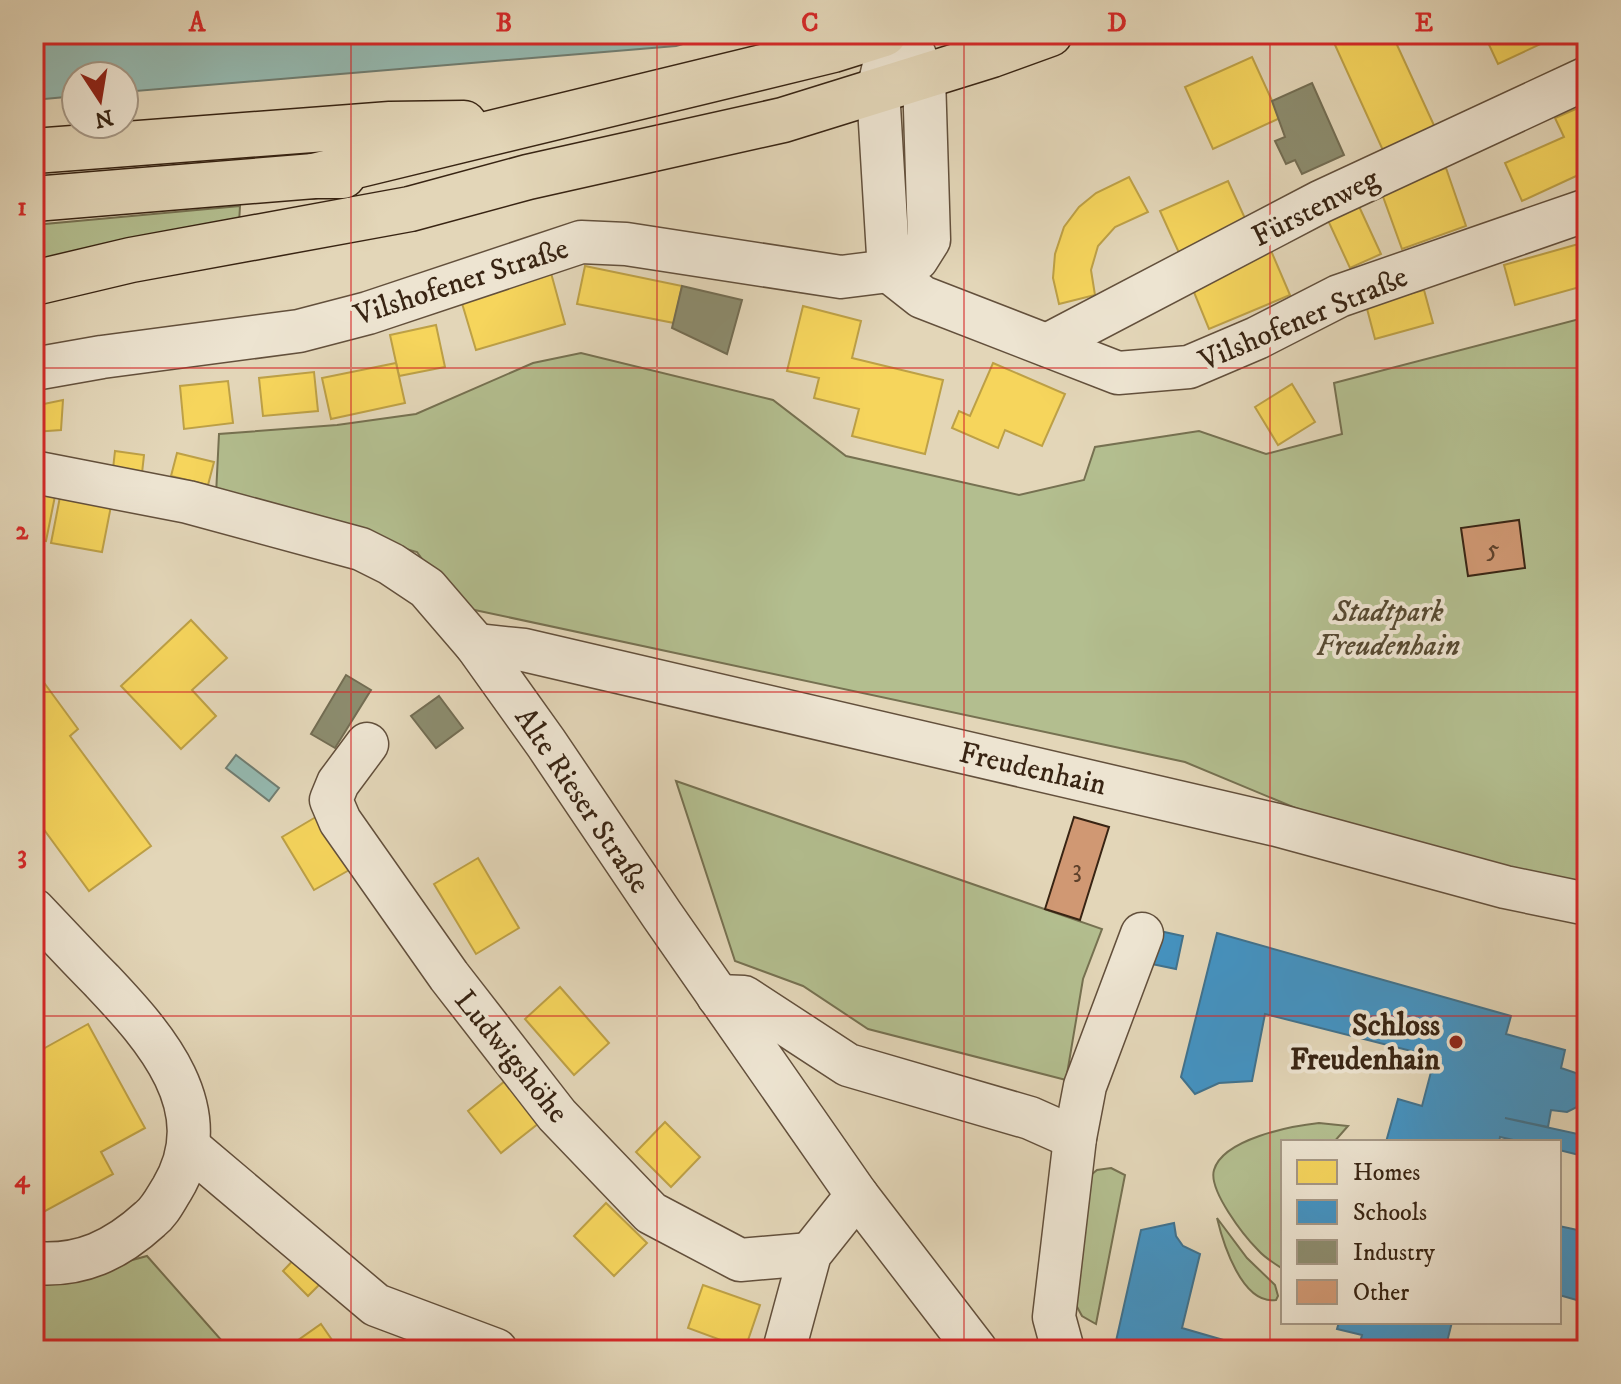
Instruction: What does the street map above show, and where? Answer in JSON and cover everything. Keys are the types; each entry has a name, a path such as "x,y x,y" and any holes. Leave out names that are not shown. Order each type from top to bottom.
{"main road":[{"path":"314,176 424,151 526,122 833,50 884,34"},
{"path":"34,283 131,260 410,209 528,177 783,120 1050,34"},
{"path":"34,151 390,124 526,122"},
{"path":"34,199 314,176 528,177"}],"street":[{"name":"Vilshofener Straße","path":"34,369 299,331 368,313 581,242 626,244 841,277 889,271 917,259 929,240 924,77 913,51 894,34"},
{"path":"889,271 878,90 894,34"},
{"name":"Fürstenweg","path":"1047,345 1320,202 1587,78"},
{"name":"Vilshofener Straße","path":"889,271 922,297 1118,373 1189,367 1257,338 1339,296 1587,210"},
{"name":"Alte Rieser Straße","path":"34,472 188,502 361,549 427,588 476,645 857,1195 976,1350"},
{"name":"Freudenhain","path":"476,645 524,650 1261,821 1505,887 1587,904"},
{"name":"Ludwigshöhe","path":"367,744 338,783 331,800 340,821 449,976 557,1115 651,1213 740,1260 810,1254"},
{"path":"34,910 142,1023 163,1053 178,1082 186,1111 189,1147 178,1179 158,1213 132,1236 103,1254 69,1262 34,1263"},
{"path":"1063,1350 1054,1317 1075,1138 1085,1086 1142,934"},
{"path":"718,996 744,997 848,1065 1030,1118 1075,1138"},
{"path":"189,1147 376,1305 496,1350"},
{"path":"784,1350 810,1254 857,1195"}],"green space":[{"path":"240,206 239,224 34,266 34,225"},
{"name":"Stadtpark Freudenhain","path":"1587,317 1587,895 1317,817 1185,762 456,606 417,552 216,495 219,434 337,425 416,414 533,363 581,353 773,400 846,456 1019,495 1084,480 1095,447 1199,431 1266,454 1342,434 1334,383"},
{"path":"676,781 1102,929 1083,979 1066,1080 868,1029 803,986 735,961"},
{"path":"1319,1123 1348,1126 1336,1140 1281,1140 1281,1268 1261,1253 1236,1224 1216,1189 1214,1170 1220,1159 1244,1142 1292,1127"},
{"path":"1111,1168 1125,1175 1096,1324 1082,1316 1069,1292 1086,1179 1097,1170"},
{"path":"1217,1218 1247,1258 1275,1285 1276,1300 1264,1299 1244,1283 1229,1256"},
{"path":"147,1256 230,1350 34,1350 34,1287"}],"water":[{"path":"34,34 717,34 676,46 140,91 140,60 60,60 60,98 34,100"},
{"path":"236,755 279,788 269,801 226,768"}],"building: Homes":[{"path":"1330,34 1392,34 1438,134 1386,157"},
{"path":"1484,34 1546,34 1549,40 1498,64"},
{"path":"1252,57 1280,118 1213,149 1185,87"},
{"path":"1585,105 1587,171 1522,201 1505,163 1564,137 1555,118"},
{"path":"1446,168 1466,226 1402,249 1381,191"},
{"path":"1129,177 1148,212 1115,227 1098,246 1091,270 1095,295 1059,304 1053,278 1055,254 1064,227 1079,207 1096,193"},
{"path":"1228,181 1248,225 1180,255 1160,211"},
{"path":"1357,202 1381,254 1350,268 1326,216"},
{"path":"1582,243 1587,263 1587,285 1515,305 1504,265"},
{"path":"1269,246 1290,295 1209,329 1189,280"},
{"path":"585,266 682,286 674,323 577,304"},
{"path":"551,273 565,324 476,350 461,300"},
{"path":"1424,290 1433,323 1375,339 1366,305"},
{"path":"803,306 861,321 852,358 943,380 925,454 852,436 859,409 814,398 819,378 787,371"},
{"path":"436,325 445,367 399,376 390,335"},
{"path":"396,363 405,403 331,419 322,378"},
{"path":"993,363 1065,394 1042,446 1005,430 998,448 952,428 959,411 970,416"},
{"path":"314,372 318,411 263,416 259,378"},
{"path":"228,381 233,423 184,429 180,386"},
{"path":"1292,384 1315,422 1278,445 1255,407"},
{"path":"63,400 61,430 34,432 34,406"},
{"path":"115,451 144,455 142,473 113,469"},
{"path":"177,453 214,462 208,485 171,476"},
{"path":"34,492 55,496 46,541 34,539"},
{"path":"60,497 111,506 102,552 51,543"},
{"path":"191,620 227,658 192,690 216,716 181,749 121,686"},
{"path":"34,669 78,729 70,736 151,846 89,891 34,816"},
{"path":"326,811 358,865 314,890 282,837"},
{"path":"478,858 519,928 476,954 434,884"},
{"path":"560,987 609,1043 574,1075 525,1019"},
{"path":"88,1024 145,1128 101,1152 113,1174 38,1215 34,1208 34,1054"},
{"path":"505,1081 539,1123 501,1153 468,1111"},
{"path":"665,1122 700,1157 671,1187 636,1152"},
{"path":"606,1203 647,1243 614,1276 574,1236"},
{"path":"300,1253 326,1278 308,1296 283,1271"},
{"path":"703,1285 760,1305 745,1349 688,1328"},
{"path":"321,1324 339,1350 284,1350"}],"building: Schools":[{"path":"1155,930 1183,936 1176,969 1147,963"},
{"name":"Schloss Freudenhain","path":"1217,933 1511,1016 1506,1034 1565,1050 1561,1068 1576,1073 1583,1085 1583,1098 1577,1107 1567,1112 1551,1110 1548,1127 1505,1118 1587,1136 1587,1157 1561,1150 1561,1140 1500,1137 1499,1140 1387,1140 1398,1099 1422,1106 1435,1057 1265,1014 1252,1081 1219,1083 1195,1094 1181,1077"},
{"path":"1174,1223 1176,1236 1183,1246 1200,1254 1182,1328 1258,1350 1114,1350 1141,1230"},
{"path":"1561,1226 1587,1232 1587,1303 1561,1296"},
{"path":"1338,1324 1452,1324 1447,1342 1426,1340 1424,1350 1358,1350 1362,1335 1337,1329"}],"building: Industry":[{"path":"1312,83 1344,155 1302,174 1295,160 1286,164 1275,141 1285,137 1272,101"},
{"path":"682,286 742,300 727,354 672,328"},
{"path":"346,675 371,690 335,748 311,734"},
{"path":"439,696 463,728 436,748 411,716"}],"building: Other":[{"path":"1519,520 1525,568 1468,576 1461,528"},
{"path":"1074,817 1109,827 1080,920 1045,909"}],"place":[{"name":"Schloss Freudenhain","path":"1456,1042"}]}
